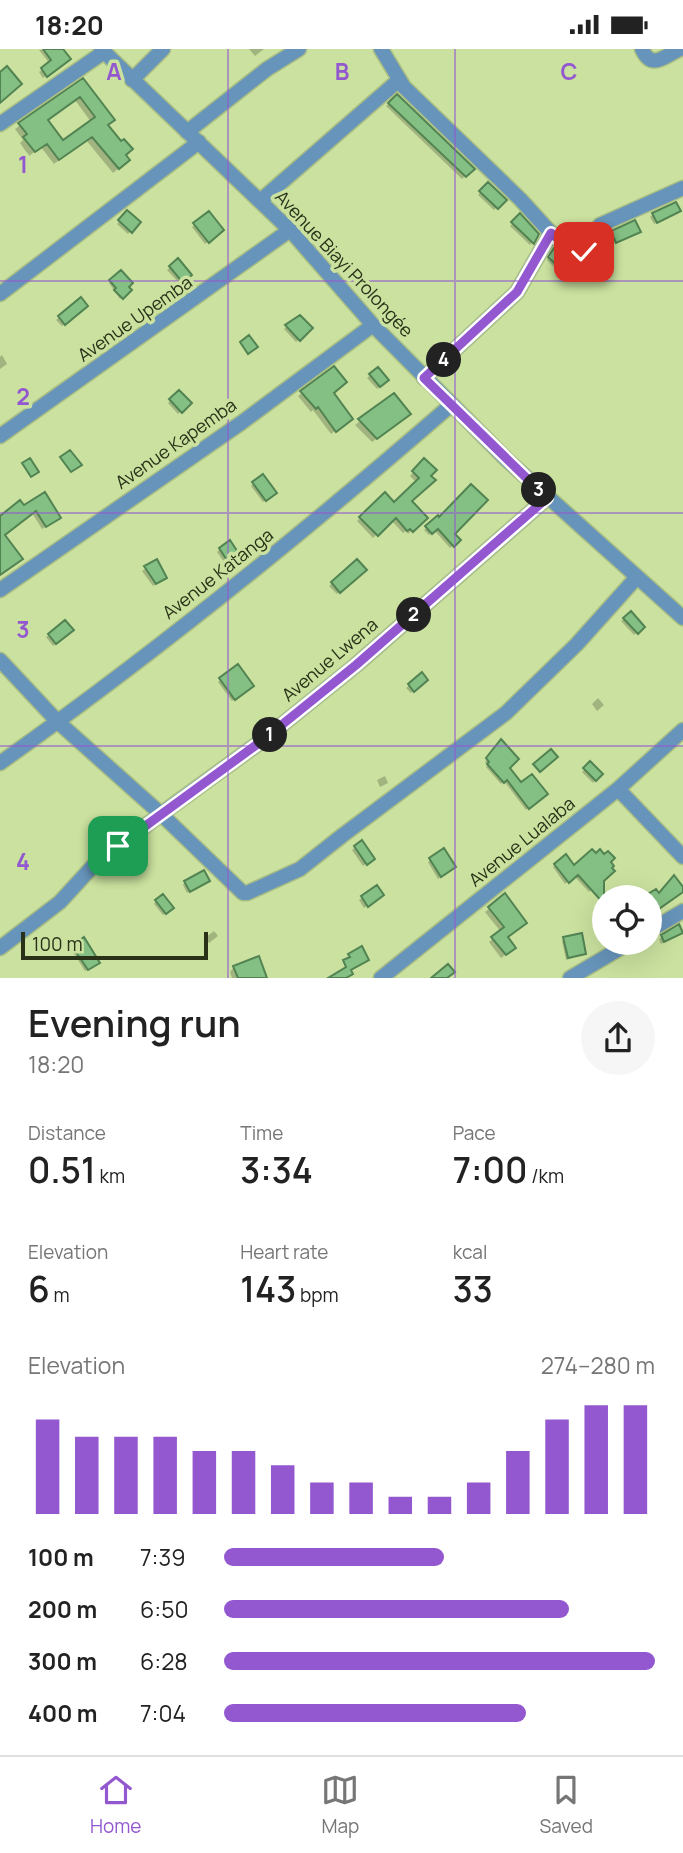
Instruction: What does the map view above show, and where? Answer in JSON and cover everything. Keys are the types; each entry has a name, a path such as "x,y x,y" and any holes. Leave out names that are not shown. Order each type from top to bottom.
{"street":[{"path":"132,80 163,49"},
{"path":"187,132 267,69 299,49"},
{"path":"381,49 399,81 520,199 551,233 575,253 591,250 596,246 596,234 600,225 683,188"},
{"path":"642,49 647,59 653,61 680,49"},
{"path":"0,124 102,50"},
{"name":"Avenue Biayi Prolongée","path":"102,50 290,230 373,325 451,405 547,498 683,618"},
{"path":"260,201 399,81"},
{"path":"0,294 199,142"},
{"name":"Avenue Upemba","path":"0,436 290,230"},
{"path":"424,378 517,292 551,233"},
{"name":"Avenue Kapemba","path":"0,590 241,423 373,325"},
{"name":"Avenue Katanga","path":"0,763 214,603 328,511 451,405"},
{"name":"Avenue Lwena","path":"0,948 60,902 93,866 263,740 356,665 547,498"},
{"path":"0,660 58,722 161,814 243,893 258,889 300,869 506,713 577,644 637,577"},
{"name":"Avenue Lualaba","path":"381,978 618,789 683,730"},
{"path":"618,789 683,857"},
{"path":"662,923 683,911"},
{"path":"570,978 609,955"}],"building":[{"path":"43,49 63,49 71,59 47,77 41,68 51,60"},
{"path":"7,66 22,84 0,103 0,72"},
{"path":"83,78 115,120 108,125 121,141 124,139 133,149 126,155 130,160 119,169 92,137 59,160 47,144 35,152 23,137 27,134 18,123","holes":["80,97 95,117 63,140 48,120"]},
{"path":"397,94 475,169 466,177 388,103"},
{"path":"488,182 507,200 498,209 479,191"},
{"path":"676,202 681,211 657,223 652,213"},
{"path":"127,210 141,222 132,233 118,220"},
{"path":"209,211 224,230 209,243 193,223"},
{"path":"520,213 539,234 534,244 511,222"},
{"path":"635,220 641,232 616,243 611,231"},
{"path":"554,248 569,260 561,269 548,257"},
{"path":"178,258 192,275 183,283 169,266"},
{"path":"121,270 133,283 129,287 132,290 123,299 109,280"},
{"path":"81,297 88,306 65,325 58,316"},
{"path":"300,315 313,328 300,341 285,325"},
{"path":"249,335 258,347 248,354 240,342"},
{"path":"334,366 347,382 334,393 353,419 336,432 318,407 316,409 300,391"},
{"path":"378,367 389,380 380,387 369,374"},
{"path":"179,390 192,403 182,413 169,399"},
{"path":"394,393 411,414 377,439 358,419"},
{"path":"70,450 82,465 71,472 60,457"},
{"path":"30,458 39,472 31,477 22,463"},
{"path":"424,458 437,470 431,476 436,480 412,501 428,518 413,532 410,529 407,531 396,518 378,536 359,517 385,492 394,502 419,478 412,471"},
{"path":"263,474 277,493 266,501 252,482"},
{"path":"471,484 488,500 455,534 461,540 454,547 438,529 432,534 425,526 438,515 439,517"},
{"path":"45,492 61,518 46,527 36,511 5,535 23,559 0,575 0,516 20,500 24,505"},
{"path":"230,540 243,560 232,568 219,548"},
{"path":"157,559 167,578 156,584 144,566"},
{"path":"357,559 367,570 340,593 331,582"},
{"path":"631,611 645,627 638,634 623,618"},
{"path":"65,620 74,630 56,644 48,634"},
{"path":"238,664 254,686 235,700 219,678"},
{"path":"422,672 428,680 414,692 408,684"},
{"path":"501,739 519,759 510,768 521,782 532,774 548,794 529,809 507,780 504,783 487,764 489,762 486,758"},
{"path":"551,749 558,757 540,772 533,764"},
{"path":"590,761 603,774 596,781 583,768"},
{"path":"362,840 375,859 367,865 354,846"},
{"path":"444,848 456,867 441,877 429,858"},
{"path":"592,849 596,853 600,849 604,854 608,851 615,858 611,862 615,871 604,881 604,885 592,885 592,891 578,875 569,883 554,864 566,854 574,865"},
{"path":"204,870 210,881 190,892 184,881"},
{"path":"674,875 683,887 683,892 662,907 662,889"},
{"path":"377,885 384,895 368,907 361,896"},
{"path":"505,893 527,923 508,937 516,948 506,955 491,937 504,927 488,907"},
{"path":"163,894 174,908 166,914 155,900"},
{"path":"679,924 683,933 664,942 662,934"},
{"path":"582,933 586,954 568,958 563,937"},
{"path":"84,937 100,963 88,970 72,946"},
{"path":"362,946 369,960 351,970 353,974 346,978 328,978 346,967 343,960"},
{"path":"259,956 267,978 238,978 233,966"},
{"path":"448,964 455,972 447,978 431,978"}],"route":[{"path":"118,846 263,740 356,665 547,498 424,378 517,292 551,233 575,253 584,252"}]}
